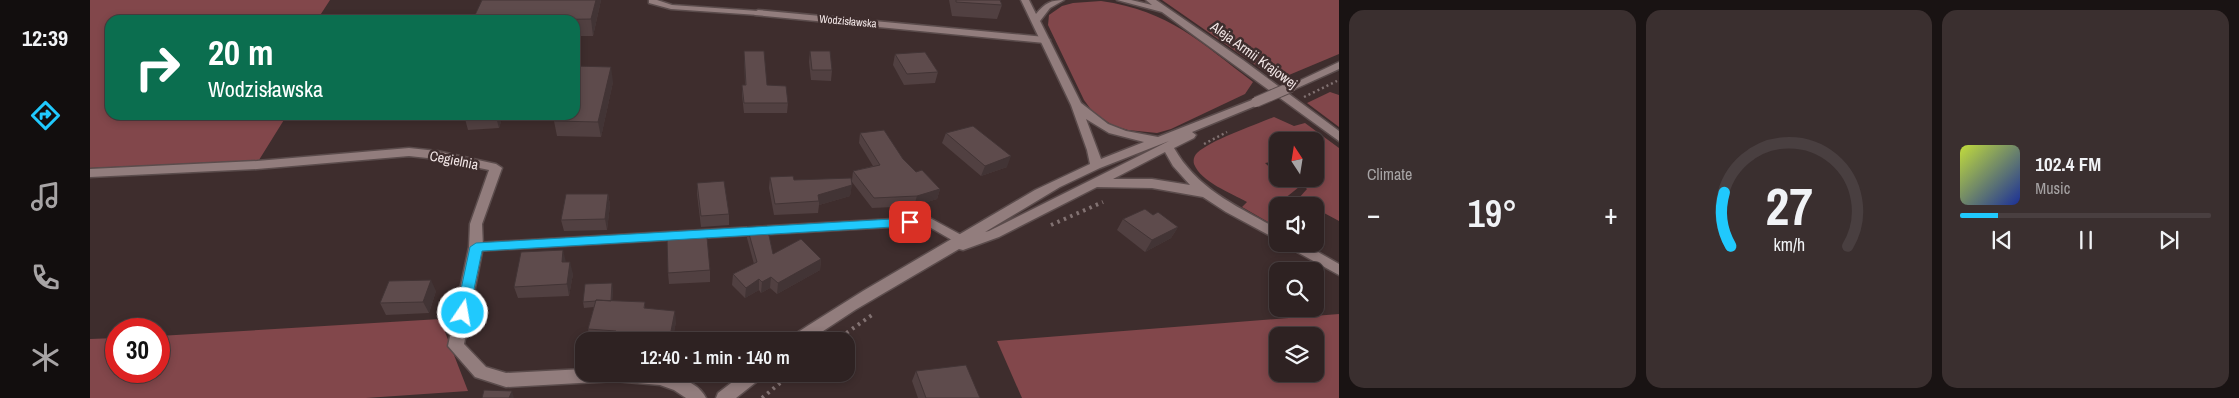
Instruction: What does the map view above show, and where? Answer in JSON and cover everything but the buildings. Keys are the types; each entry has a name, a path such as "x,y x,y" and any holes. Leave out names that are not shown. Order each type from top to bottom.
{"main road":[{"path":"1025,0 1076,105 1080,122 1094,149 1096,166"},
{"path":"1035,21 1047,6 1060,0"},
{"path":"1121,0 1166,11"},
{"name":"Aleja Armii Krajowej","path":"1150,0 1339,137"},
{"name":"Wodzisławska","path":"758,13 1045,40"},
{"path":"943,252 994,234 1094,185 1164,144 1339,65"},
{"path":"1076,105 1101,126 1110,130 1164,144 1181,171 1207,194 1269,230"},
{"path":"811,332 862,298 1044,191 1096,166 1164,144"},
{"name":"Cegielnia","path":"90,174 256,165 409,152 437,155 496,168 476,224 476,247 456,346 481,372 506,380 575,376"},
{"path":"1094,185 1148,182 1172,185 1207,194"},
{"path":"1307,252 1339,270"},
{"name":"Cegielnia","path":"670,382 690,391 698,398"},
{"path":"724,398 744,382"}],"lane":[{"name":"Wodzisławska","path":"652,1 671,7 758,13"},
{"path":"476,247 928,222 961,240"}],"path":[{"path":"1198,147 1235,128"},
{"path":"1046,227 1103,202"},
{"path":"848,332 879,310"},
{"path":"762,398 781,382"}],"shaded area":[{"path":"90,0 330,0 320,15 105,15 105,120 284,120 259,160 90,168"},
{"path":"1162,0 1339,0 1339,54 1277,80"},
{"path":"1101,1 1146,12 1165,20 1200,41 1253,82 1245,94 1171,129 1157,133 1128,130 1112,125 1092,111 1084,100 1048,25 1049,15 1062,6 1073,3"},
{"path":"1330,92 1339,95 1339,127 1307,103"},
{"path":"1274,117 1294,126 1305,123 1317,132 1269,132 1269,162 1265,163 1269,167 1269,188 1298,188 1286,197 1269,197 1269,222 1242,207 1247,202 1210,182 1194,164 1194,158 1197,153 1223,138"},
{"path":"1324,137 1339,148 1339,221 1324,213 1324,197 1300,197 1307,189 1324,188"},
{"path":"1339,314 1339,398 1022,398 997,341 1301,317 1324,317 1324,315"},
{"path":"440,319 468,391 366,398 90,398 90,339 105,338 105,383 170,383 170,335"}],"route":[{"path":"463,313 476,247 910,222"}]}
